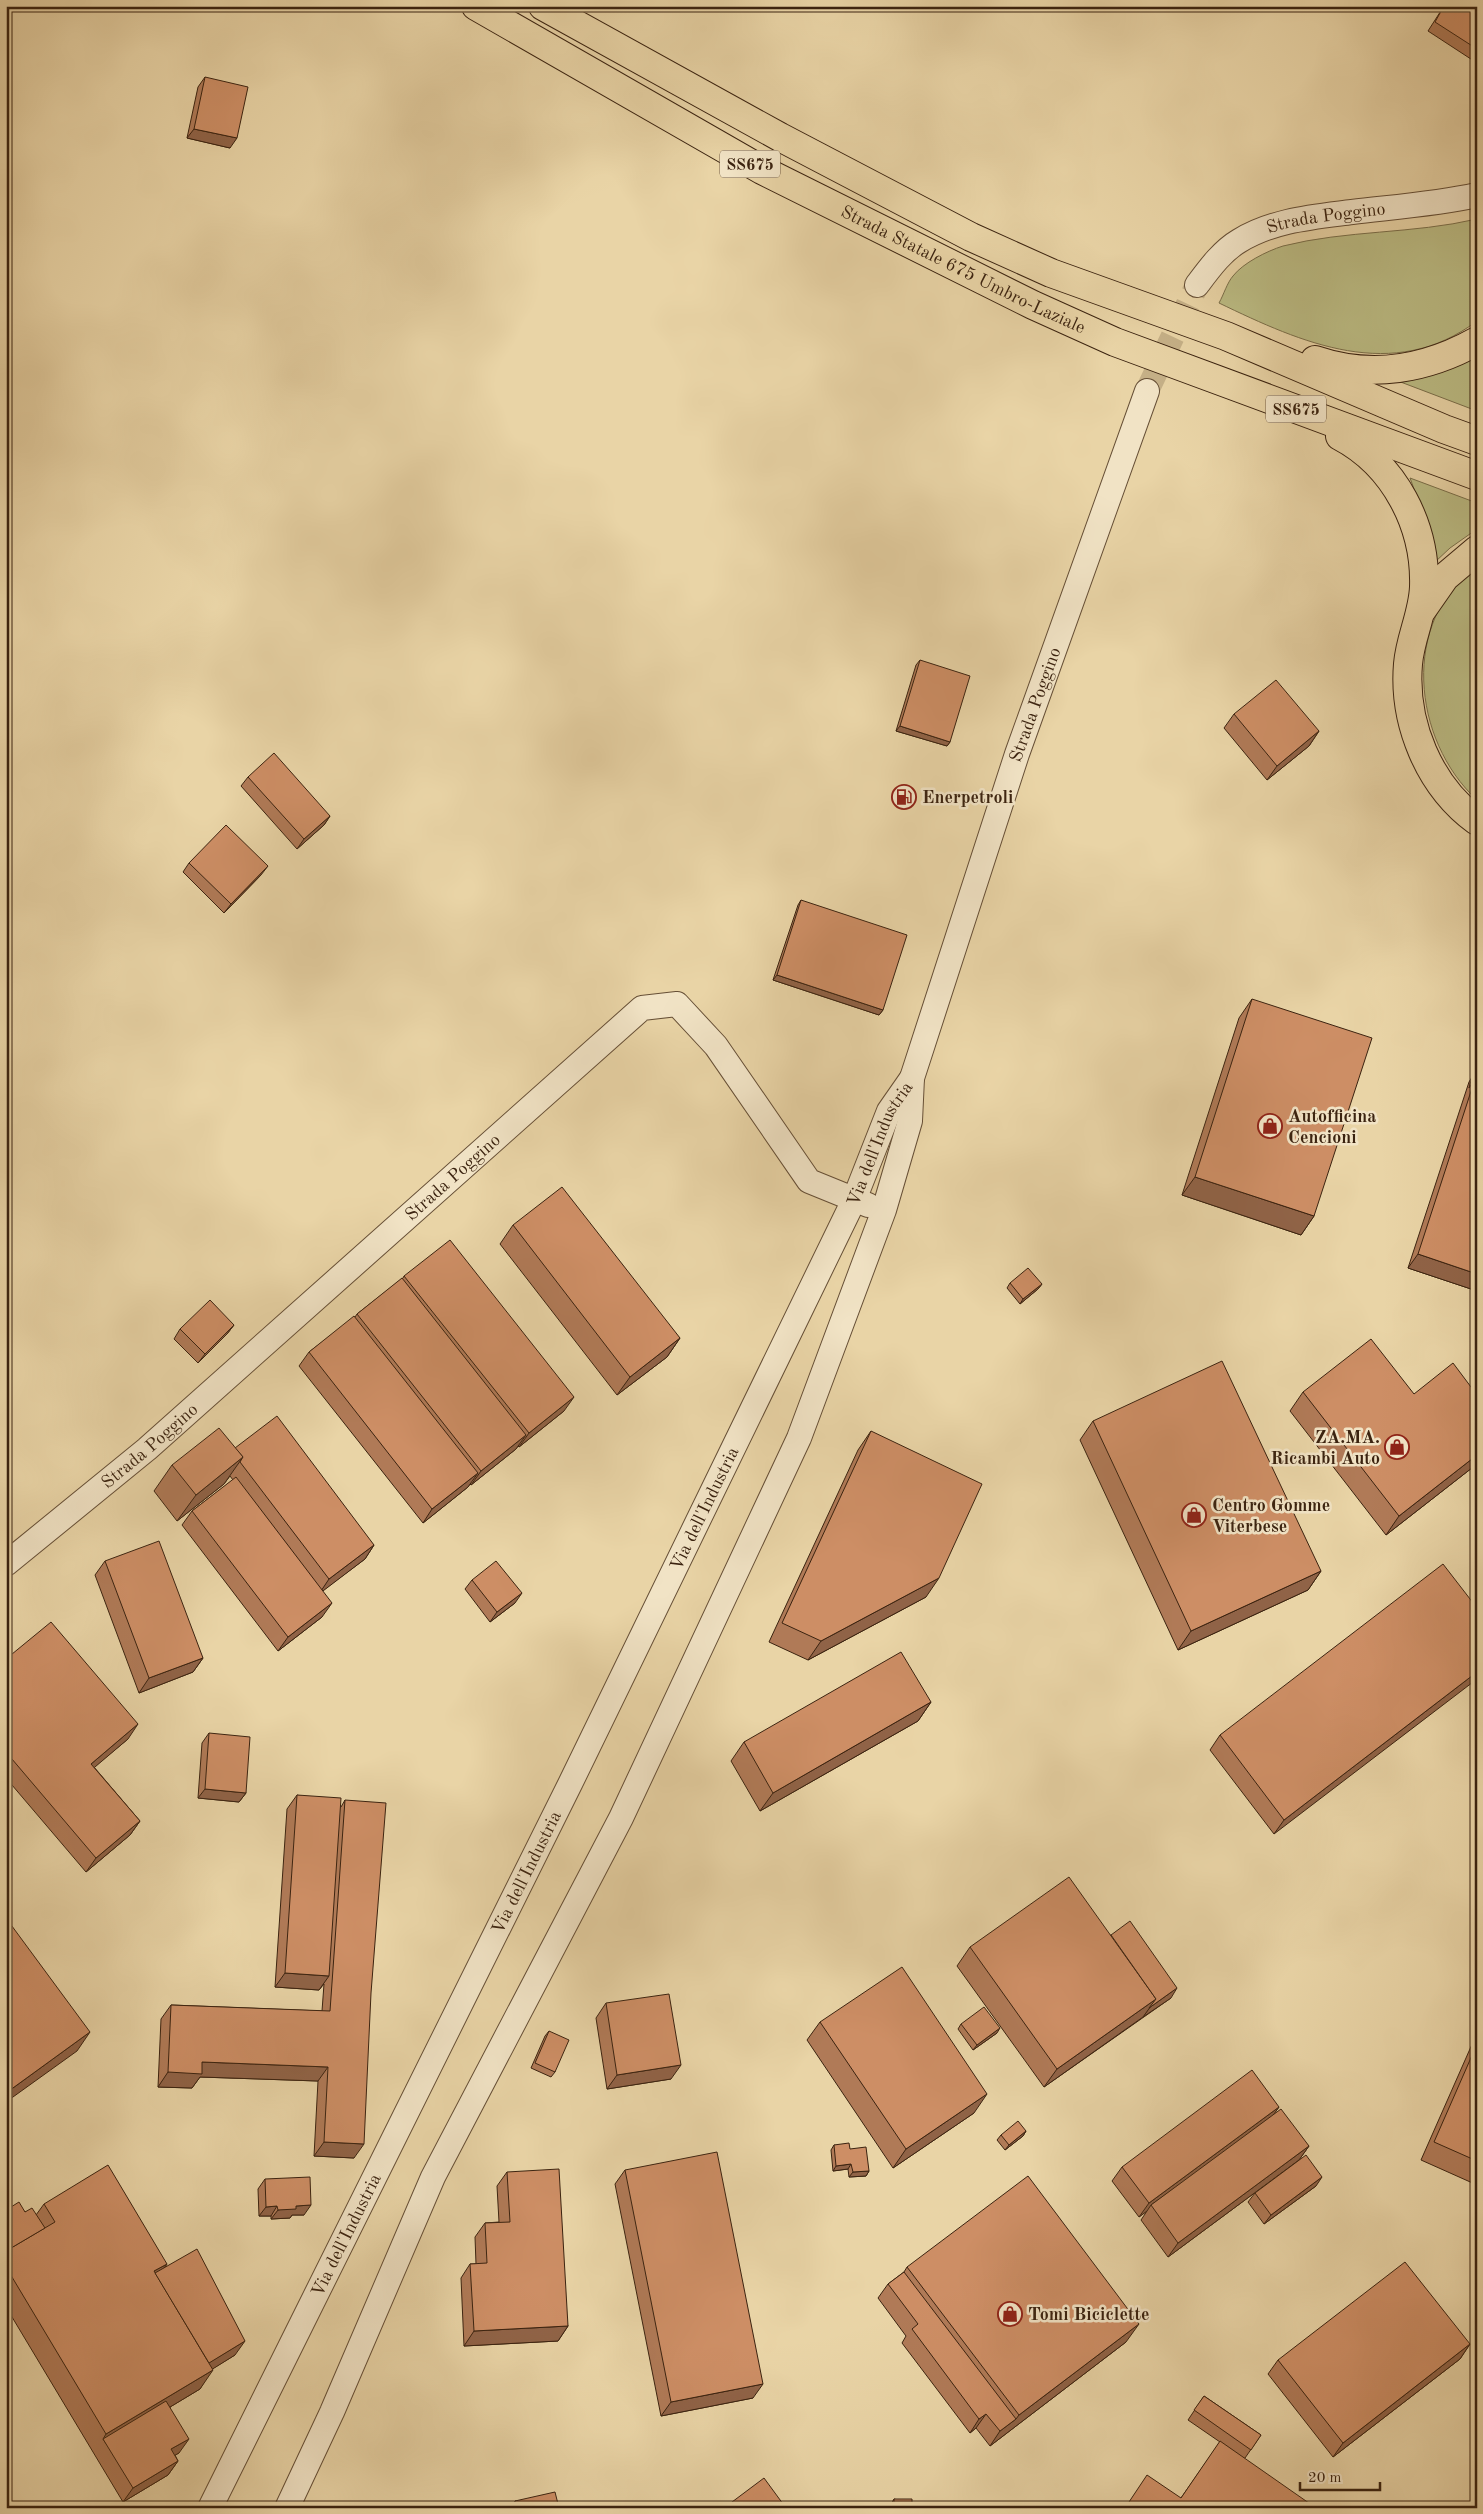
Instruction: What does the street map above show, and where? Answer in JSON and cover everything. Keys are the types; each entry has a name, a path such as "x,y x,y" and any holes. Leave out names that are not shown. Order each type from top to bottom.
{"highway":[{"name":"Strada Statale 675 Umbro-Laziale","path":"476,6 762,170 1033,305 1115,342 1477,476"},
{"name":"Strada Statale 675 Umbro-Laziale","path":"543,6 780,137 971,237 1051,273 1226,336 1444,430 1477,441"},
{"path":"1226,336 1304,356 1329,365 1355,370 1381,370 1432,362 1477,341"},
{"path":"1115,342 1324,428 1367,454 1399,491 1419,537 1424,562 1424,588 1420,614 1412,638 1408,664 1407,689 1415,730 1426,760 1438,781 1453,800 1477,820"},
{"path":"1420,614 1445,577 1477,550"}],"street":[{"name":"Strada Poggino","path":"1197,285 1214,263 1237,241 1274,224 1318,216 1448,201 1477,194"},
{"name":"Strada Poggino","path":"912,1078 1017,754 1147,391"},
{"name":"Strada Poggino","path":"6,1564 147,1449 642,1008 677,1004 716,1046 809,1181 884,1210"},
{"name":"Via dell'Industria","path":"210,2508 570,1784 854,1200 889,1111 912,1078"},
{"name":"Via dell'Industria","path":"287,2508 332,2412 433,2177 621,1818 799,1438 884,1210 910,1121 912,1078"}],"green space":[{"path":"1477,219 1477,321 1445,340 1413,350 1380,354 1348,351 1315,343 1283,332 1219,303 1229,282 1237,271 1256,258 1283,246 1331,237 1429,227"},
{"path":"1477,353 1477,411 1398,381"},
{"path":"1410,478 1477,503 1477,529 1450,548 1435,562 1431,535"},
{"path":"1477,565 1477,800 1455,775 1439,746 1428,714 1424,681 1426,648 1435,617 1452,589"}],"building":[{"path":"1444,6 1477,6 1477,49 1435,22"},
{"path":"205,77 248,87 237,138 194,129"},
{"path":"920,660 970,676 950,742 900,726"},
{"path":"1276,680 1319,731 1277,766 1234,714"},
{"path":"274,753 330,816 304,839 248,777"},
{"path":"226,825 268,866 231,904 189,863"},
{"path":"801,900 907,935 883,1010 777,975"},
{"name":"Autofficina Cencioni","path":"1252,999 1372,1038 1314,1216 1195,1177"},
{"path":"1472,1077 1477,1079 1469,1088"},
{"path":"1475,1079 1477,1079 1477,1274 1418,1254"},
{"path":"562,1187 680,1338 630,1377 513,1225"},
{"path":"450,1240 574,1397 529,1433 404,1276"},
{"path":"1028,1268 1042,1284 1023,1299 1010,1283"},
{"path":"402,1278 526,1435 481,1471 357,1314"},
{"path":"210,1300 234,1325 205,1354 180,1329"},
{"path":"354,1316 478,1473 432,1509 309,1352"},
{"name":"ZA.MA. Ricambi Auto","path":"1371,1339 1414,1394 1453,1363 1477,1395 1477,1455 1399,1516 1303,1392"},
{"name":"Centro Gomme Viterbese","path":"1222,1361 1321,1571 1191,1631 1093,1421"},
{"path":"277,1416 374,1545 329,1579 240,1462 243,1457 235,1448"},
{"path":"219,1428 243,1457 196,1495 172,1465"},
{"path":"871,1431 982,1484 939,1578 821,1641 782,1623"},
{"path":"236,1477 332,1603 288,1637 192,1511"},
{"path":"159,1541 203,1658 149,1678 105,1561"},
{"path":"496,1561 522,1593 497,1612 472,1580"},
{"path":"1443,1564 1477,1608 1477,1672 1284,1820 1220,1735"},
{"path":"51,1622 138,1724 91,1764 140,1821 96,1858 6,1752 6,1659"},
{"path":"901,1652 931,1702 773,1793 744,1742"},
{"path":"209,1733 250,1737 246,1793 205,1789"},
{"path":"297,1795 341,1798 329,1976 285,1973"},
{"path":"345,1800 386,1803 371,1993 364,2144 324,2142 328,2067 202,2062 202,2074 168,2072 171,2005 330,2011"},
{"path":"1069,1877 1156,1999 1057,2069 970,1947"},
{"path":"6,1918 90,2032 6,2093"},
{"path":"1130,1921 1177,1988 1149,2008 1156,1999 1111,1935"},
{"path":"902,1967 987,2094 906,2149 820,2022"},
{"path":"669,1994 681,2065 617,2075 606,2003"},
{"path":"984,2007 1000,2028 977,2045 961,2024"},
{"path":"549,2031 569,2040 555,2072 535,2063"},
{"path":"1477,2044 1477,2161 1434,2142"},
{"path":"1252,2070 1279,2107 1149,2203 1122,2167"},
{"path":"1281,2109 1309,2146 1178,2243 1151,2205"},
{"path":"1018,2121 1026,2131 1009,2145 1001,2135"},
{"path":"849,2143 850,2149 866,2147 869,2171 853,2172 851,2164 836,2166 834,2145"},
{"path":"717,2152 763,2384 671,2402 625,2170"},
{"path":"1306,2155 1322,2177 1271,2215 1255,2193"},
{"path":"108,2165 167,2264 154,2271 213,2370 106,2434 6,2267 6,2251 55,2222 44,2204"},
{"path":"559,2169 568,2326 474,2331 470,2264 487,2263 485,2223 510,2222 507,2172"},
{"name":"Tomi Biciclette","path":"1028,2176 1139,2324 1019,2415 907,2267"},
{"path":"310,2177 311,2205 296,2206 296,2209 278,2210 277,2206 266,2207 265,2179"},
{"path":"6,2202 11,2207 19,2202 25,2212 32,2208 45,2228 6,2251"},
{"path":"197,2249 245,2341 209,2363 155,2273"},
{"path":"1405,2262 1470,2344 1343,2443 1278,2360"},
{"path":"904,2272 1016,2419 1000,2431 986,2414 979,2419 912,2329 918,2324 888,2284"},
{"path":"1204,2396 1261,2435 1251,2450 1194,2410"},
{"path":"166,2401 189,2439 171,2449 178,2461 133,2488 103,2439"},
{"path":"1220,2441 1316,2508 1125,2508 1147,2475 1181,2498"},
{"path":"764,2478 786,2508 724,2508"},
{"path":"555,2492 559,2508 517,2508 515,2501"},
{"path":"894,2499 912,2499 912,2503 929,2503 929,2508 894,2508"}],"tunnel":[{"path":"1147,391 1197,285"}],"place":[{"name":"Enerpetroli","path":"904,797"},
{"name":"Autofficina Cencioni","path":"1270,1126"},
{"name":"ZA.MA. Ricambi Auto","path":"1397,1447"},
{"name":"Centro Gomme Viterbese","path":"1194,1515"},
{"name":"Tomi Biciclette","path":"1010,2314"}]}
